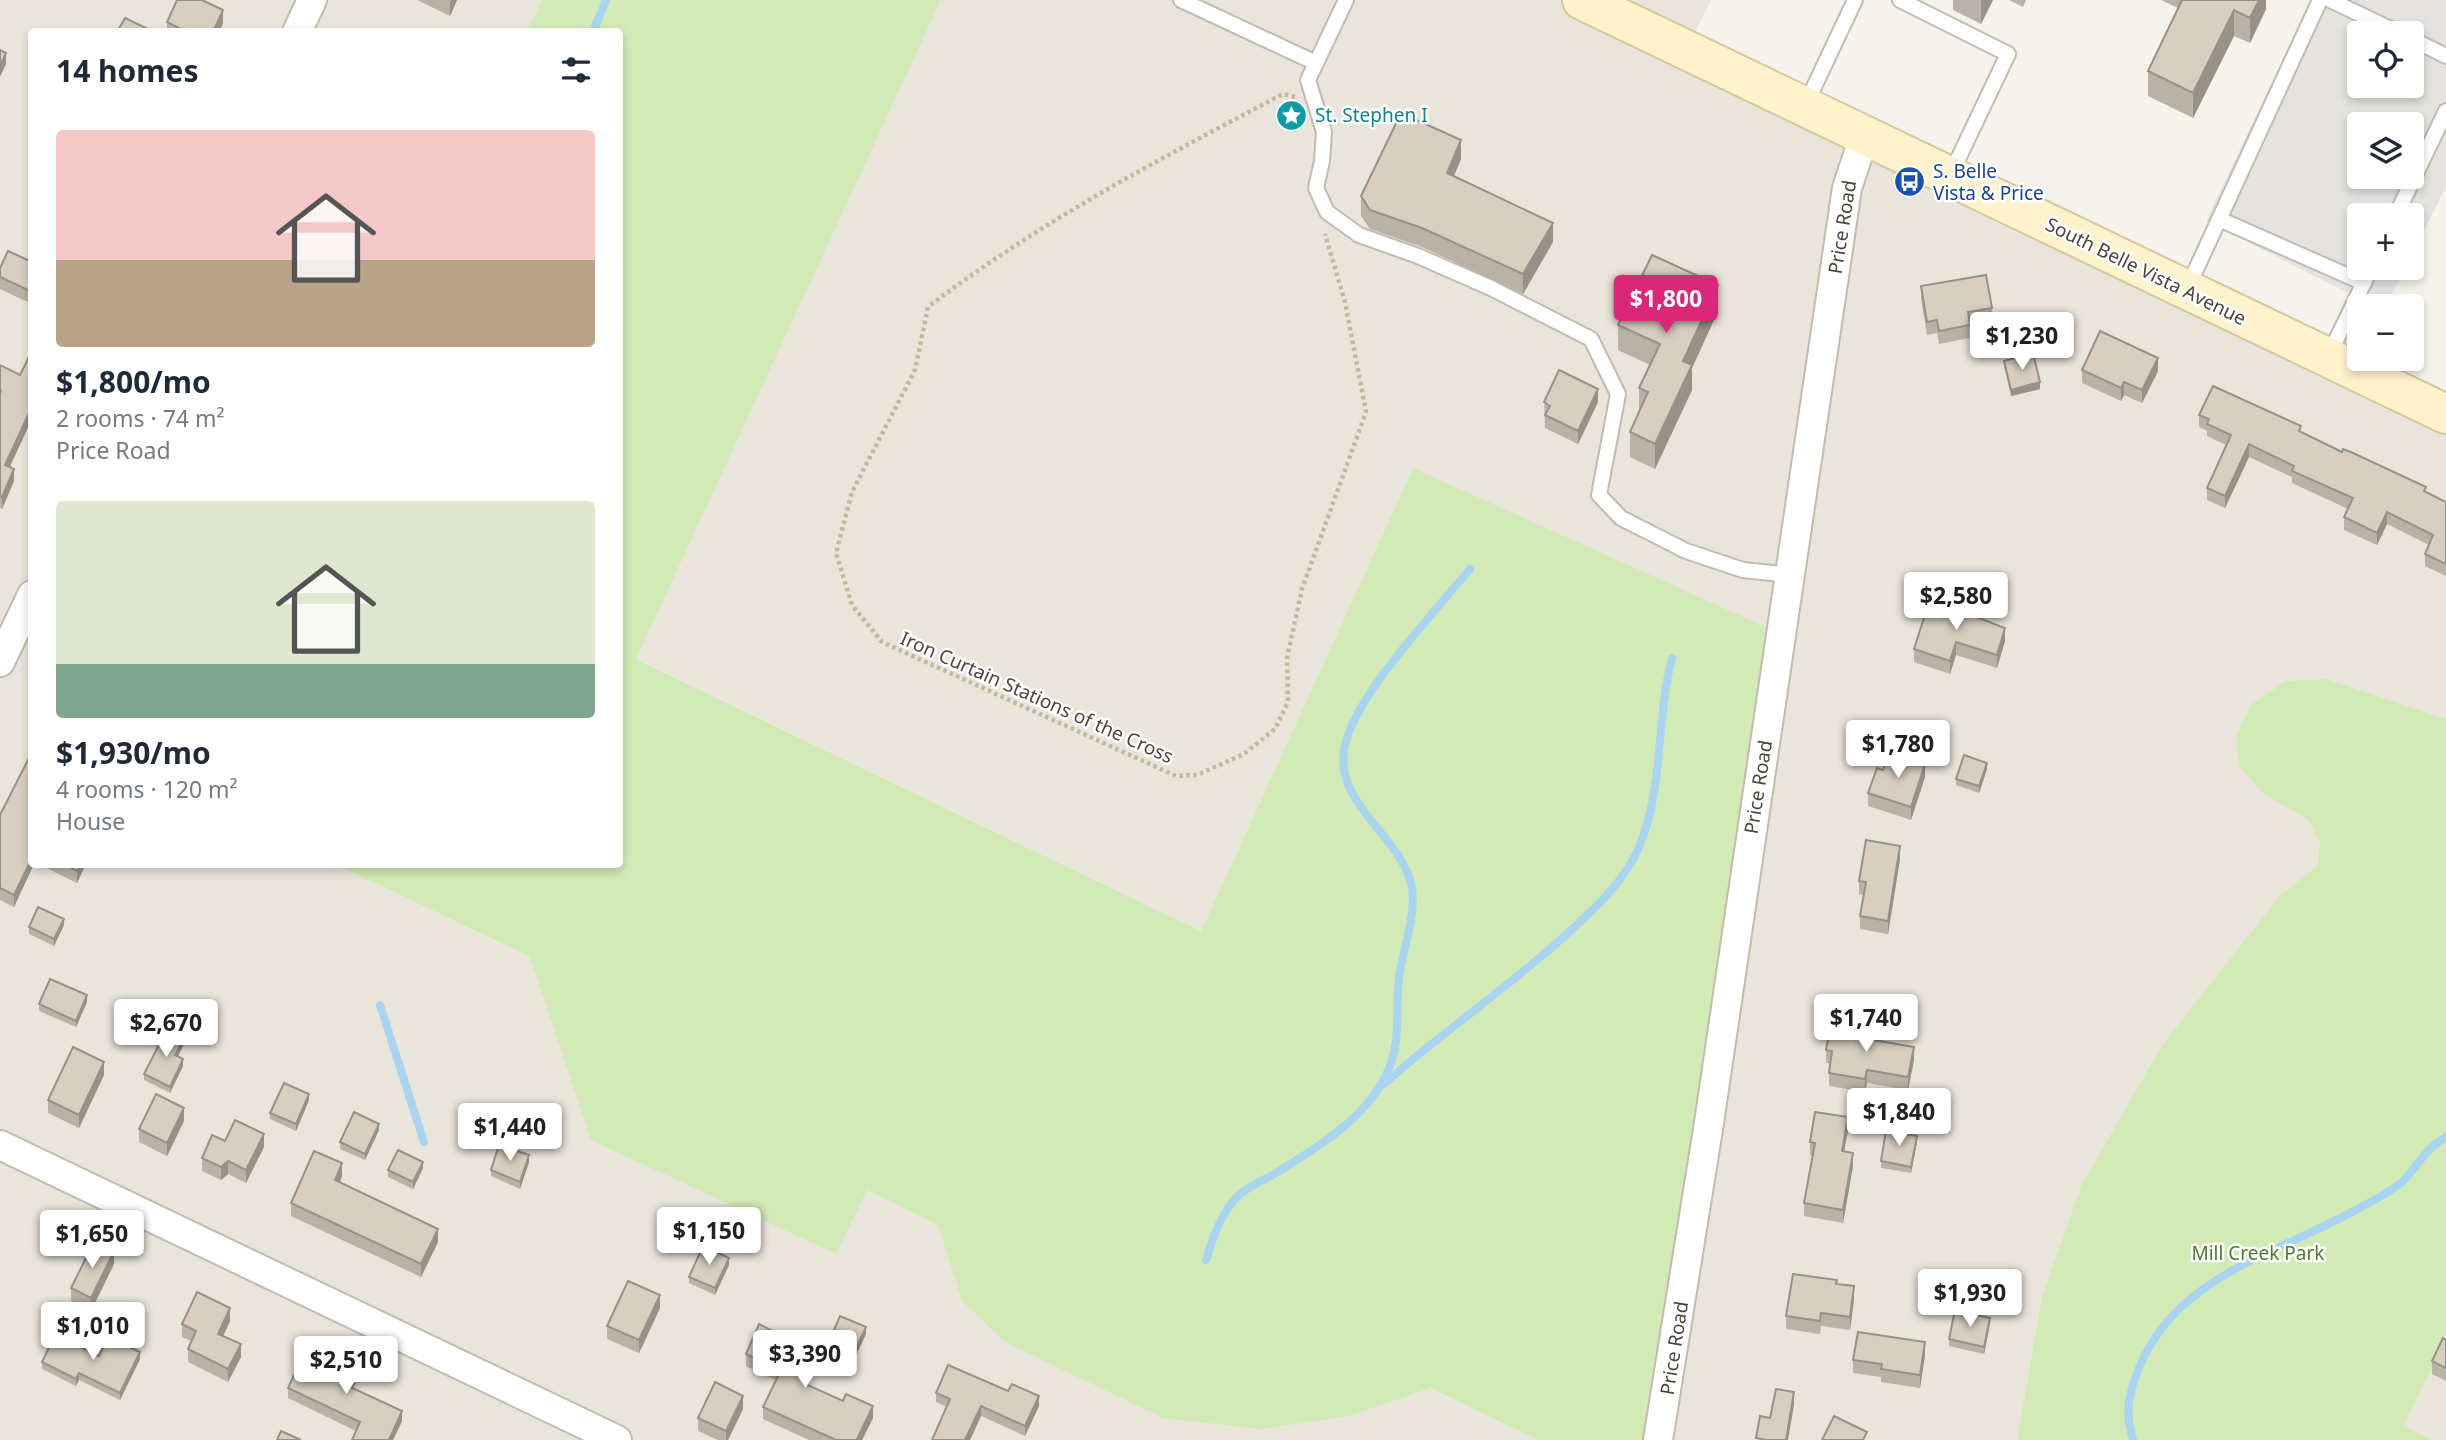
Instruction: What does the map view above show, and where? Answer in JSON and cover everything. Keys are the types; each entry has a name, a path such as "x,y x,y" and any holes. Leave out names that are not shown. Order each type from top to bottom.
{"street":[{"path":"299,28 312,0"},
{"name":"South Belle Vista Avenue","path":"1582,0 2446,414"},
{"name":"Price Road","path":"1658,1440 1791,575 1847,188 1864,137"},
{"path":"0,662 28,603"},
{"path":"0,1145 617,1440"}],"lane":[{"path":"1181,0 1316,63"},
{"path":"1346,0 1308,80 1324,132 1322,162 1316,188 1327,212 1359,235 1418,256 1490,288 1591,339 1618,394 1599,495 1621,519 1686,551 1744,570 1791,575"},
{"path":"1804,108 1855,0"},
{"path":"1900,0 2008,54 1950,177"},
{"path":"2186,290 2320,0"},
{"path":"2330,0 2374,21"},
{"path":"2424,45 2446,56"},
{"path":"2402,203 2446,111"},
{"path":"2219,219 2364,283"},
{"path":"2328,358 2365,280"}],"path":[{"name":"Iron Curtain Stations of the Cross","path":"1316,102 1283,94 1204,135 994,258 928,307 915,370 852,492 836,553 852,605 882,642 1175,776 1197,775 1218,768 1244,754 1275,729 1288,702 1287,658 1302,589 1366,412 1345,302 1324,229 1327,212"}],"shaded area":[{"path":"0,0 542,0 528,28 28,28 28,868 343,868 1538,1440 0,1440"},
{"path":"941,0 1577,0 2347,367 2347,371 2356,371 2446,414 2446,777 2042,1297 2017,1440 1658,1440 1413,468 1201,931 635,658"},
{"path":"1582,0 1711,0 1686,50"},
{"path":"2311,0 2446,0 2446,187 2424,231 2424,203 2347,203 2347,280 2399,280 2391,294 2350,294 2206,221"},
{"path":"2446,1338 2446,1440 2433,1440 2404,1426"}],"green space":[{"path":"542,0 941,0 636,659 1201,931 1413,468 1781,634 1658,1440 1538,1440 1430,1388 1352,1415 1263,1429 1163,1418 1005,1342 962,1301 938,1225 867,1190 836,1254 591,1140 530,957 343,868 623,868 623,28 528,28"},
{"name":"Mill Creek Park","path":"2327,679 2446,719 2446,1338 2404,1426 2433,1440 2017,1440 2042,1297 2082,1184 2163,1044 2279,897 2318,865 2320,842 2308,820 2263,793 2239,766 2236,735 2251,705 2286,681"}],"building":[{"path":"177,0 202,0 223,10 215,28 179,28 167,22"},
{"path":"2182,0 2259,0 2250,18 2234,10 2193,93 2148,71"},
{"path":"125,18 146,28 119,28"},
{"path":"0,50 6,53 0,66"},
{"path":"1401,113 1461,140 1447,173 1553,223 1523,274 1422,228 1370,210 1361,196"},
{"path":"8,251 28,260 28,290 0,277 0,268"},
{"path":"1652,255 1718,285 1683,361 1692,365 1655,444 1630,432 1648,392 1639,388 1660,344 1618,325"},
{"path":"1986,275 1992,308 1968,312 1970,325 1939,331 1937,320 1927,322 1921,286"},
{"path":"2100,331 2158,358 2142,390 2124,382 2121,388 2082,370"},
{"path":"2033,353 2040,382 2011,390 2004,361"},
{"path":"28,359 28,415 5,465 14,469 2,497 0,365 20,375"},
{"path":"1559,370 1598,389 1578,431 1545,415 1550,406 1544,402"},
{"path":"2213,386 2301,426 2299,431 2342,452 2343,449 2353,453 2426,487 2424,491 2446,502 2446,564 2425,554 2433,535 2387,512 2377,533 2344,517 2353,498 2292,471 2294,466 2249,444 2225,496 2207,488 2231,435 2207,424 2209,419 2199,415"},
{"path":"1930,599 2005,628 1997,655 1956,642 1950,661 1914,649"},
{"path":"1889,752 1925,764 1911,807 1868,793 1877,768 1883,770"},
{"path":"1964,755 1987,763 1979,786 1956,779"},
{"path":"28,760 28,866 14,895 0,888 0,815"},
{"path":"1866,840 1900,846 1888,921 1860,916 1866,882 1859,881"},
{"path":"38,907 64,919 54,939 29,927"},
{"path":"50,979 87,995 76,1021 39,1004"},
{"path":"1831,1024 1874,1032 1873,1040 1914,1047 1908,1077 1867,1070 1865,1079 1829,1073 1832,1051 1826,1050"},
{"path":"167,1029 184,1038 175,1055 183,1059 170,1087 144,1074"},
{"path":"73,1047 104,1062 79,1115 48,1100"},
{"path":"284,1083 309,1094 296,1124 270,1113"},
{"path":"156,1094 184,1108 167,1143 139,1129"},
{"path":"354,1112 379,1124 365,1154 340,1142"},
{"path":"1815,1112 1848,1117 1842,1151 1853,1153 1843,1210 1804,1203 1815,1143 1810,1142"},
{"path":"235,1120 264,1134 246,1170 228,1161 221,1167 202,1158 212,1135 225,1141"},
{"path":"1886,1130 1917,1136 1911,1167 1881,1161"},
{"path":"499,1145 529,1155 520,1182 491,1170"},
{"path":"398,1150 423,1162 413,1182 388,1170"},
{"path":"314,1151 342,1163 335,1180 438,1229 421,1264 291,1203"},
{"path":"94,1242 114,1251 91,1298 71,1288"},
{"path":"703,1246 729,1258 715,1288 689,1277"},
{"path":"1793,1274 1837,1280 1836,1284 1854,1286 1850,1317 1821,1313 1820,1321 1786,1316"},
{"path":"628,1281 660,1295 639,1340 607,1326"},
{"path":"197,1292 230,1308 218,1334 241,1344 228,1369 188,1349 196,1331 182,1324"},
{"path":"1955,1310 1990,1318 1984,1347 1949,1339"},
{"path":"840,1316 866,1327 852,1357 827,1346"},
{"path":"759,1324 817,1353 803,1383 843,1401 846,1394 873,1406 857,1439 859,1440 836,1440 763,1407 781,1370 746,1354"},
{"path":"1858,1332 1925,1342 1920,1375 1881,1369 1882,1364 1853,1360"},
{"path":"55,1335 99,1356 108,1337 140,1352 120,1393 79,1373 76,1379 42,1362"},
{"path":"2443,1338 2446,1340 2446,1368 2432,1361"},
{"path":"330,1343 351,1354 346,1364 357,1369 348,1386 402,1411 389,1440 352,1440 360,1422 288,1388 299,1364 316,1372"},
{"path":"948,1365 1008,1391 1012,1384 1039,1396 1025,1426 981,1406 965,1440 932,1440 950,1399 936,1393"},
{"path":"715,1382 743,1396 726,1431 698,1418"},
{"path":"1776,1389 1794,1392 1786,1440 1756,1438 1760,1416 1770,1418"},
{"path":"1834,1416 1867,1432 1863,1440 1822,1440"},
{"path":"281,1431 301,1440 277,1440"}],"waterway":[{"path":"595,28 606,0"},
{"path":"1206,1260 1222,1217 1239,1195 1311,1151 1346,1125 1375,1094 1386,1076 1395,1046 1399,977 1413,893 1404,865 1368,817 1348,784 1344,766 1345,745 1352,724 1381,678 1470,569"},
{"path":"1384,1084 1547,952 1599,903 1626,872 1639,847 1652,801 1672,658"},
{"path":"380,1005 424,1142"},
{"path":"2133,1440 2128,1413 2135,1377 2156,1336 2178,1310 2205,1288 2234,1270 2393,1189 2408,1176 2431,1148 2446,1137"}],"place":[{"name":"St. Stephen I","path":"1292,115"},
{"name":"S. Belle Vista & Price","path":"1910,182"}]}
